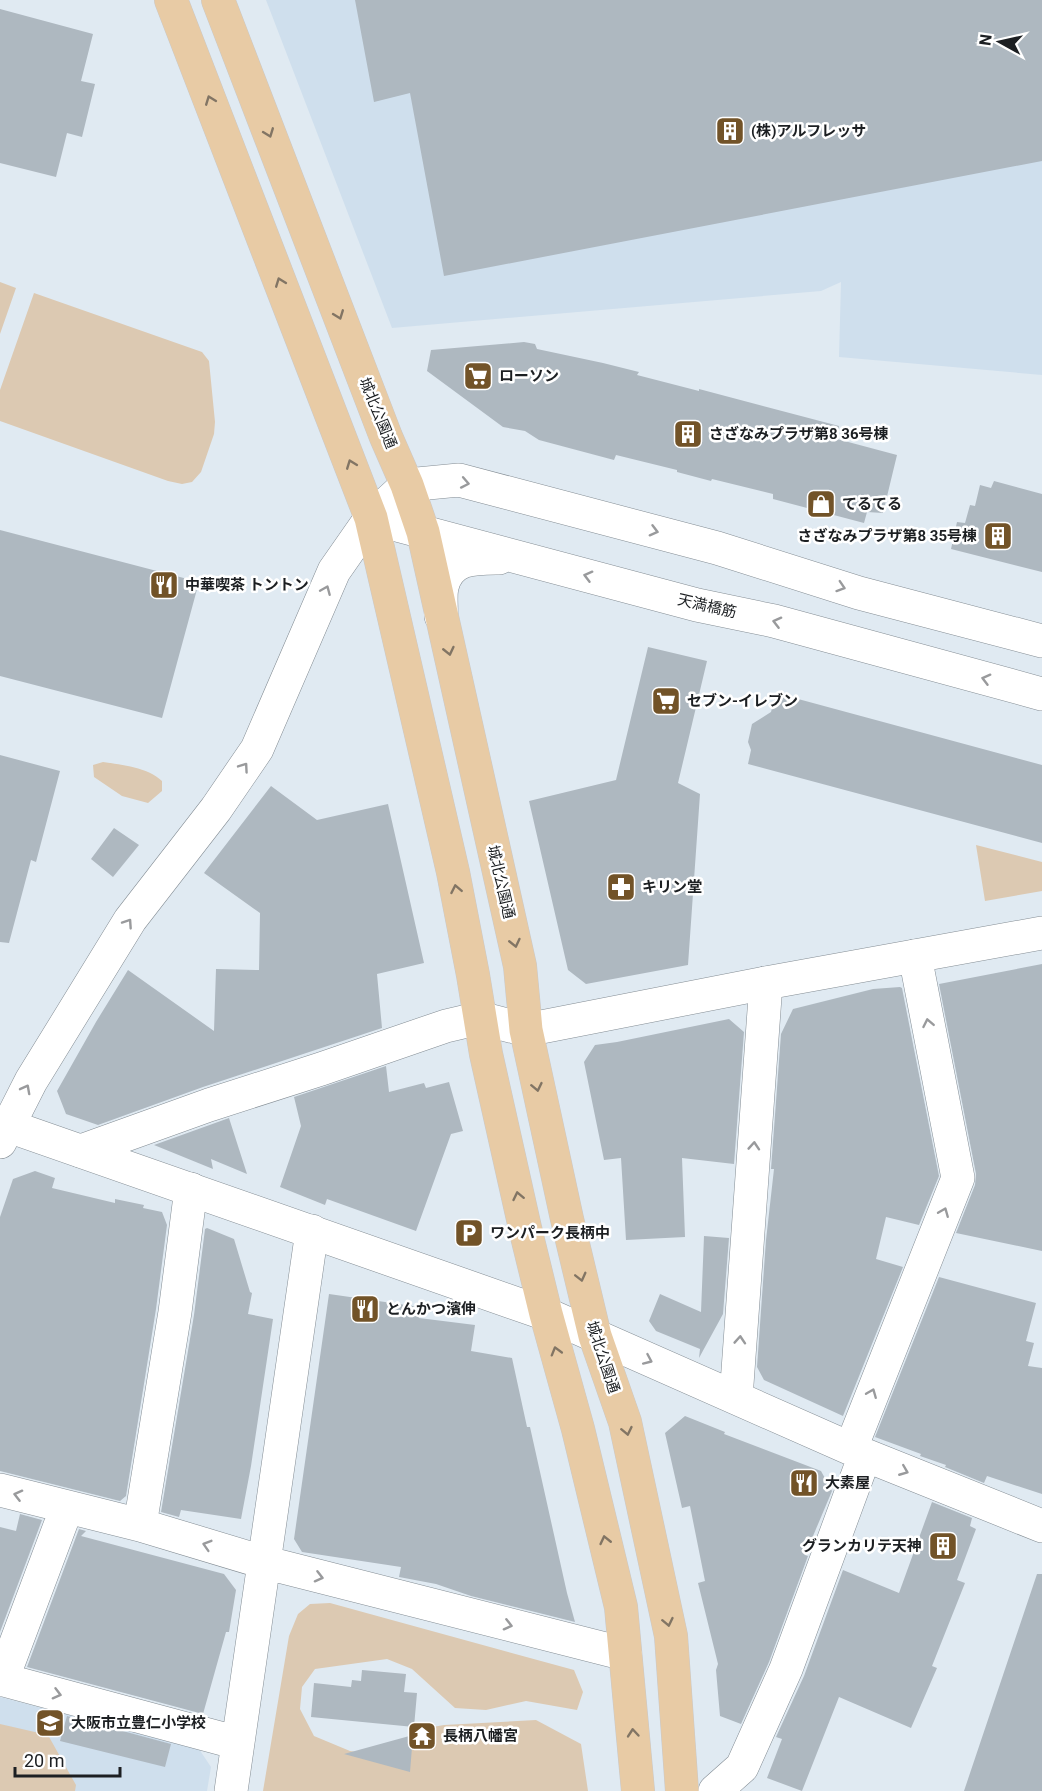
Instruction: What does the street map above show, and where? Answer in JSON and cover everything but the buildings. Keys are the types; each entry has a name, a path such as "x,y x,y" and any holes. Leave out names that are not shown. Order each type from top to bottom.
{"main road":[{"path":"171,0 371,518 453,872 474,975 480,1018 523,1218 621,1607 638,1791"},
{"name":"城北公園通","path":"218,0 386,437 407,485 423,532 520,966 525,1030 567,1220 595,1336 625,1422 671,1636 682,1791"}],"street":[{"path":"1042,641 859,593 717,548 459,480 407,485 371,518 334,571 256,749 216,809 130,920 2,1130 81,1151 546,1314 858,1451 1042,1526"},
{"name":"天満橋筋","path":"371,518 697,605 774,621 1042,694"},
{"path":"441,616 442,587 449,571 461,561 519,557"},
{"path":"81,1151 436,1029 480,1018 525,1030 1042,933"},
{"path":"715,1791 742,1767 786,1669 858,1451 958,1178 915,956"},
{"path":"736,1398 766,983"},
{"path":"140,1525 175,1312 190,1189"},
{"path":"231,1791 312,1232"},
{"path":"0,1491 140,1525 263,1562 625,1654"},
{"path":"67,1507 1,1680 238,1743"}],"shaded area":[{"name":"(株)アルフレッサ","path":"266,0 1042,0 1042,375 839,357 841,282 821,291 392,328"},
{"path":"0,282 16,288 0,334"},
{"path":"34,293 202,352 209,361 215,422 214,434 201,472 192,482 182,484 168,481 0,421 0,390"},
{"path":"103,762 134,767 156,776 162,781 162,791 148,803 122,796 94,777 93,765"},
{"path":"976,845 1042,862 1042,891 985,901"},
{"name":"長柄八幡宮","path":"330,1603 574,1670 583,1692 577,1710 526,1701 486,1710 455,1708 412,1669 387,1659 315,1669 302,1687 300,1709 314,1736 350,1751 385,1756 408,1747 427,1728 536,1720 581,1744 588,1791 263,1791 289,1636 298,1614 310,1604"},
{"name":"大阪市立豊仁小学校","path":"0,1697 199,1749 211,1767 207,1791 0,1791"},
{"path":"0,1724 48,1735 76,1785 75,1791 0,1791"}],"place":[{"name":"(株)アルフレッサ","path":"730,131"},
{"name":"ローソン","path":"478,376"},
{"name":"さざなみプラザ第8 36号棟","path":"688,434"},
{"name":"てるてる","path":"821,504"},
{"name":"さざなみプラザ第8 35号棟","path":"998,536"},
{"name":"中華喫茶 トントン","path":"164,585"},
{"name":"セブン-イレブン","path":"666,701"},
{"name":"キリン堂","path":"621,887"},
{"name":"ワンパーク長柄中","path":"469,1233"},
{"name":"とんかつ濱伸","path":"365,1309"},
{"name":"大素屋","path":"804,1483"},
{"name":"グランカリテ天神","path":"943,1546"},
{"name":"大阪市立豊仁小学校","path":"50,1723"},
{"name":"長柄八幡宮","path":"422,1736"}]}
